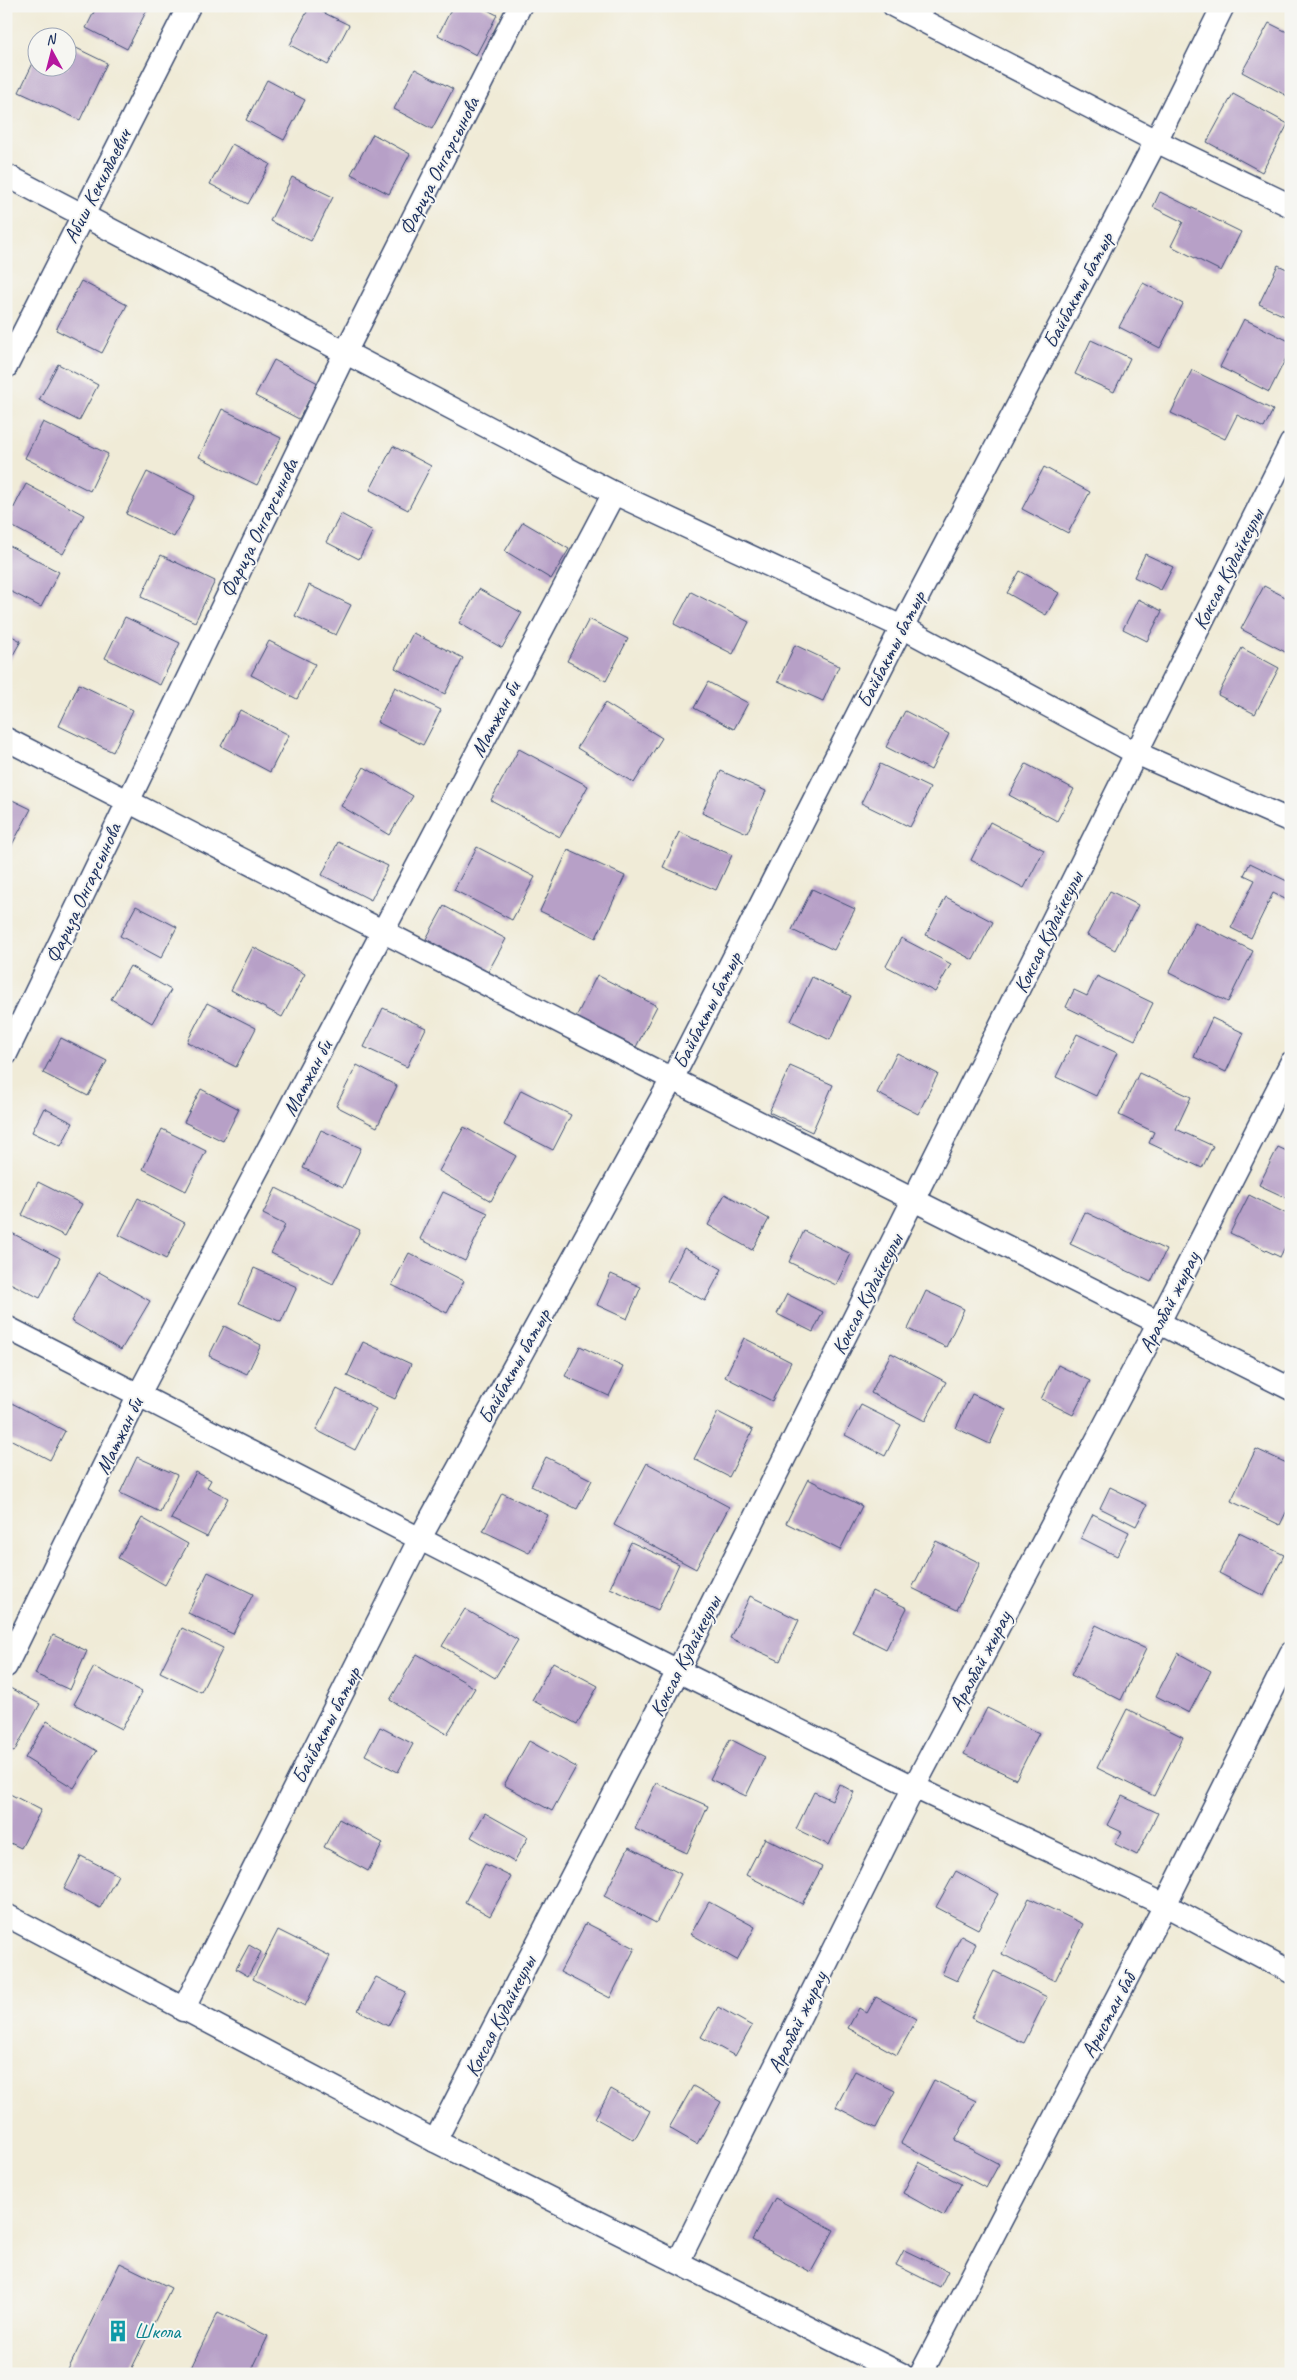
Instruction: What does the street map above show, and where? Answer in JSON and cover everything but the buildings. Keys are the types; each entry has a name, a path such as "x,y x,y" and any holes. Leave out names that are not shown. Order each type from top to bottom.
{"street":[{"name":"Абиш Кекилбаевич","path":"6,367 188,6"},
{"name":"Фариза Онгарсынова","path":"6,1054 127,800 345,353 520,6"},
{"path":"894,6 1156,142 1291,206"},
{"name":"Байбакты батыр","path":"183,2010 419,1540 672,1079 902,628 1156,142 1223,6"},
{"path":"6,175 614,493 902,628 1136,754 1291,821"},
{"name":"Коксая Кудайкеулы","path":"436,2141 678,1671 915,1200 1291,443"},
{"name":"Матжан би","path":"6,1666 139,1394 614,493"},
{"path":"6,739 384,930 672,1079 1291,1389"},
{"name":"Аралбай жырау","path":"678,2262 914,1787 1159,1322 1291,1063"},
{"path":"6,1327 678,1671 914,1787 1165,1905 1291,1972"},
{"name":"Арыстан баб","path":"921,2374 1165,1905 1291,1653"},
{"path":"6,1915 183,2010 436,2141 901,2374"}],"place":[{"name":"Школа","path":"118,2331"}]}
